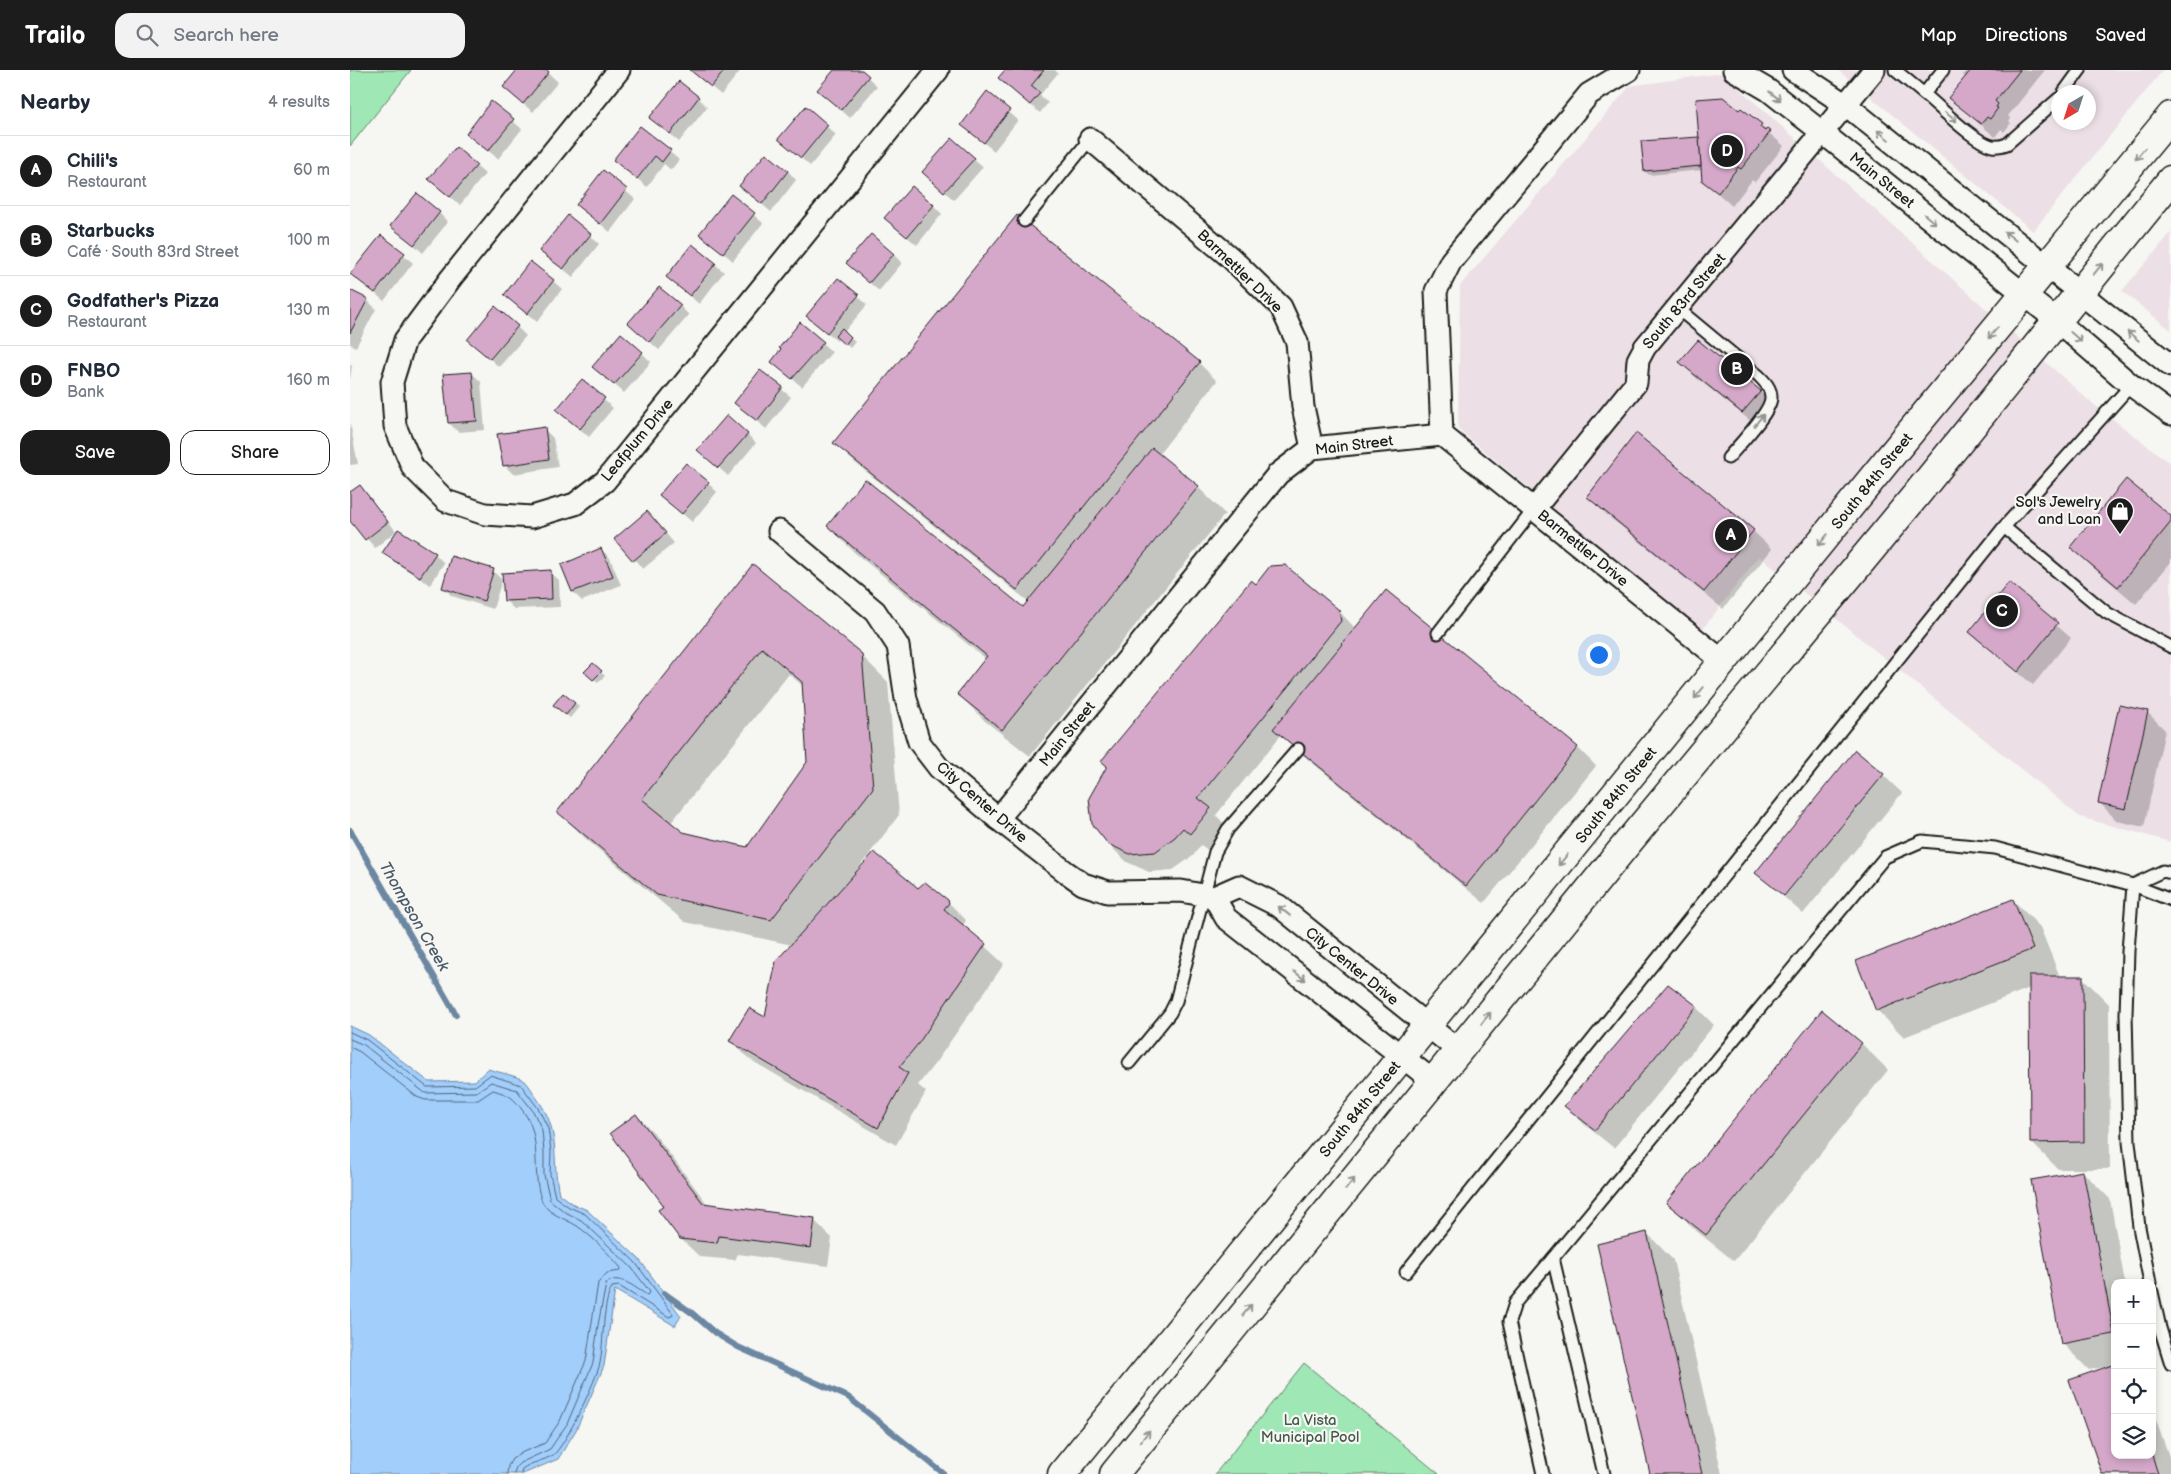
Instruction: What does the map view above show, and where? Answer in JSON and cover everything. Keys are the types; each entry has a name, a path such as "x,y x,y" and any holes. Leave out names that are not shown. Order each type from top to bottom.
{"main road":[{"name":"South 84th Street","path":"1062,1474 2171,116"},
{"path":"1114,1474 1621,851 1917,494 2171,180"}],"street":[{"name":"Leafplum Drive","path":"619,70 451,278 405,340 392,382 395,426 413,468 446,501 485,514 532,518 575,504 605,481 938,70"},
{"path":"1442,435 1436,291 1452,261 1589,94 1629,70"},
{"name":"Main Street","path":"1734,70 1768,90 1823,133 2056,320 2132,385 2171,414"},
{"path":"1794,70 1846,105 2171,366"},
{"name":"South 83rd Street","path":"1534,508 1636,383 1640,353 1874,70"},
{"name":"Barmettler Drive","path":"1090,139 1231,258 1281,307 1297,342 1303,406 1312,448"},
{"name":"Main Street","path":"998,819 1278,474 1312,448 1442,435"},
{"name":"Barmettler Drive","path":"1442,435 1724,662"},
{"name":"City Center Drive","path":"779,531 876,611 898,646 906,699 919,742 939,768 998,819 1066,872 1083,884 1108,892 1181,891 1209,896 1239,886 1279,906 1459,1051"},
{"path":"1209,896 1226,918 1433,1082"}],"lane":[{"path":"1895,70 1978,138 1993,146 2008,144 2051,104"},
{"path":"1924,94 1943,70"},
{"path":"2069,85 2080,70"},
{"path":"1024,220 1090,139"},
{"path":"1677,308 1759,376 1768,387 1772,398 1767,410 1728,458"},
{"path":"1406,1272 2004,527 2132,385"},
{"path":"1438,633 1534,508"},
{"path":"2004,527 2107,613 2171,647"},
{"path":"1129,1063 1170,1013 1176,1002 1209,896 1215,852 1221,841 1298,749"},
{"path":"1543,1474 1510,1322 1515,1303 1885,857 1922,841 1996,848 2133,885 2171,900"},
{"path":"2133,885 2163,871 2171,873"},
{"path":"2133,885 2126,1014 2128,1142 2139,1226 2149,1279"},
{"path":"1553,1258 1604,1474"},
{"path":"2156,1310 2171,1364"}],"shaded area":[{"path":"1838,70 2163,70 2033,231"},
{"path":"1722,73 2088,400 2171,464 2171,842 2080,817 1759,556 1701,631 1458,429 1460,286 1630,86"},
{"path":"2171,233 2171,330 2122,291"}],"green space":[{"path":"350,70 411,70 350,146"},
{"name":"La Vista Municipal Pool","path":"1304,1363 1439,1474 1215,1474"}],"water":[{"path":"350,1026 369,1035 429,1082 475,1081 488,1069 525,1081 544,1110 553,1133 559,1194 571,1203 587,1210 639,1259 681,1316 675,1326 615,1290 604,1366 576,1430 558,1459 523,1474 350,1474"}],"building":[{"path":"517,70 547,70 549,72 523,104 503,87"},
{"path":"690,70 725,70 711,87"},
{"path":"834,70 862,70 869,76 841,110 817,90"},
{"path":"1005,70 1044,70 1031,86 1040,93 1030,105 998,78"},
{"path":"1971,70 2020,70 1995,101 1998,104 1996,107 1998,108 1990,119 1987,117 1981,124 1948,98"},
{"path":"679,81 699,97 670,134 649,118"},
{"path":"987,91 1010,110 984,143 961,125"},
{"path":"1723,97 1739,110 1741,108 1762,124 1760,127 1765,131 1767,128 1771,131 1741,169 1738,167 1718,193 1702,181 1696,99"},
{"path":"491,101 514,119 488,151 466,134"},
{"path":"806,106 828,125 801,158 778,139"},
{"path":"640,126 671,150 662,162 655,156 637,179 613,160"},
{"path":"1699,137 1701,166 1644,171 1641,141"},
{"path":"952,138 975,158 944,192 922,172"},
{"path":"456,147 477,165 450,197 428,179"},
{"path":"766,153 788,171 762,204 739,186"},
{"path":"603,170 627,189 600,224 576,205"},
{"path":"912,186 934,205 907,237 884,218"},
{"path":"417,193 440,212 414,245 390,226"},
{"path":"731,194 755,213 723,253 699,234"},
{"path":"568,215 591,234 563,269 539,251"},
{"path":"1017,215 1200,362 1017,590 833,443"},
{"path":"871,234 894,254 869,283 846,263"},
{"path":"381,235 405,253 375,293 350,274"},
{"path":"692,244 716,263 690,296 666,277"},
{"path":"530,261 554,280 527,314 504,295"},
{"path":"838,278 859,295 827,333 806,316"},
{"path":"659,287 681,305 649,342 628,323"},
{"path":"350,290 368,299 350,333"},
{"path":"495,306 518,326 490,359 467,340"},
{"path":"800,322 824,342 792,379 771,362 781,349 779,348"},
{"path":"842,328 851,337 845,345 835,336"},
{"path":"621,333 643,352 614,385 592,367"},
{"path":"1698,340 1761,391 1742,413 1679,362"},
{"path":"760,370 783,387 757,421 734,403"},
{"path":"472,372 477,421 448,423 443,374"},
{"path":"582,379 605,398 580,429 556,410"},
{"path":"727,415 748,434 718,468 697,450"},
{"path":"545,427 549,459 503,466 497,434"},
{"path":"1636,433 1754,530 1704,592 1587,497"},
{"path":"1152,448 1199,486 1002,730 957,694 987,656 827,526 865,479 1023,607"},
{"path":"686,463 709,482 682,514 659,495"},
{"name":"Sol's Jewelry and Loan","path":"2126,479 2171,516 2171,522 2118,587 2070,547"},
{"path":"360,485 388,522 365,540 350,521 350,492"},
{"path":"647,511 666,533 633,561 614,539"},
{"path":"398,529 436,553 420,577 382,553"},
{"path":"601,548 613,576 572,592 561,565"},
{"path":"451,556 494,569 484,601 442,588"},
{"path":"753,564 862,654 873,788 771,920 657,895 557,812","holes":["762,648 802,682 807,762 747,847 683,832 642,799"]},
{"path":"1285,565 1339,610 1341,621 1198,798 1211,808 1190,834 1183,828 1175,837 1155,852 1130,854 1108,844 1092,824 1089,798 1107,766 1101,761 1251,580 1256,584 1270,566"},
{"path":"551,570 552,599 504,601 502,573"},
{"path":"2009,582 2058,623 2018,672 1969,632"},
{"path":"1386,590 1578,747 1466,886 1273,729"},
{"path":"593,663 602,671 593,680 584,672"},
{"path":"563,693 575,703 566,715 553,705"},
{"path":"2119,705 2148,711 2126,809 2098,803"},
{"path":"1855,750 1884,774 1784,896 1755,873"},
{"path":"874,852 918,888 925,882 948,900 949,903 944,909 986,944 918,1044 899,1067 908,1073 878,1128 729,1041 749,1008 765,1017 776,961"},
{"path":"2013,899 2033,949 1876,1011 1856,961"},
{"path":"2029,976 2083,976 2084,1142 2030,1143"},
{"path":"1668,984 1697,1006 1595,1130 1564,1106"},
{"path":"1822,1010 1862,1043 1706,1235 1666,1203"},
{"path":"636,1114 703,1203 815,1218 811,1248 719,1236 717,1243 680,1239 658,1210 664,1206 610,1133"},
{"path":"2083,1171 2111,1318 2111,1335 2061,1344 2031,1180"},
{"path":"1647,1232 1702,1474 1650,1474 1597,1244"},
{"path":"2111,1365 2111,1459 2153,1459 2158,1474 2102,1474 2069,1380"}],"waterway":[{"name":"Thompson Creek","path":"350,830 456,1015"},
{"path":"664,1293 692,1313 715,1333 738,1347 848,1397 943,1473"}],"place":[{"name":"FNBO","path":"1727,151"},
{"name":"Starbucks","path":"1737,369"},
{"name":"Chili's","path":"1731,535"},
{"name":"Sol's Jewelry and Loan","path":"2120,535"},
{"name":"Godfather's Pizza","path":"2002,611"}]}
